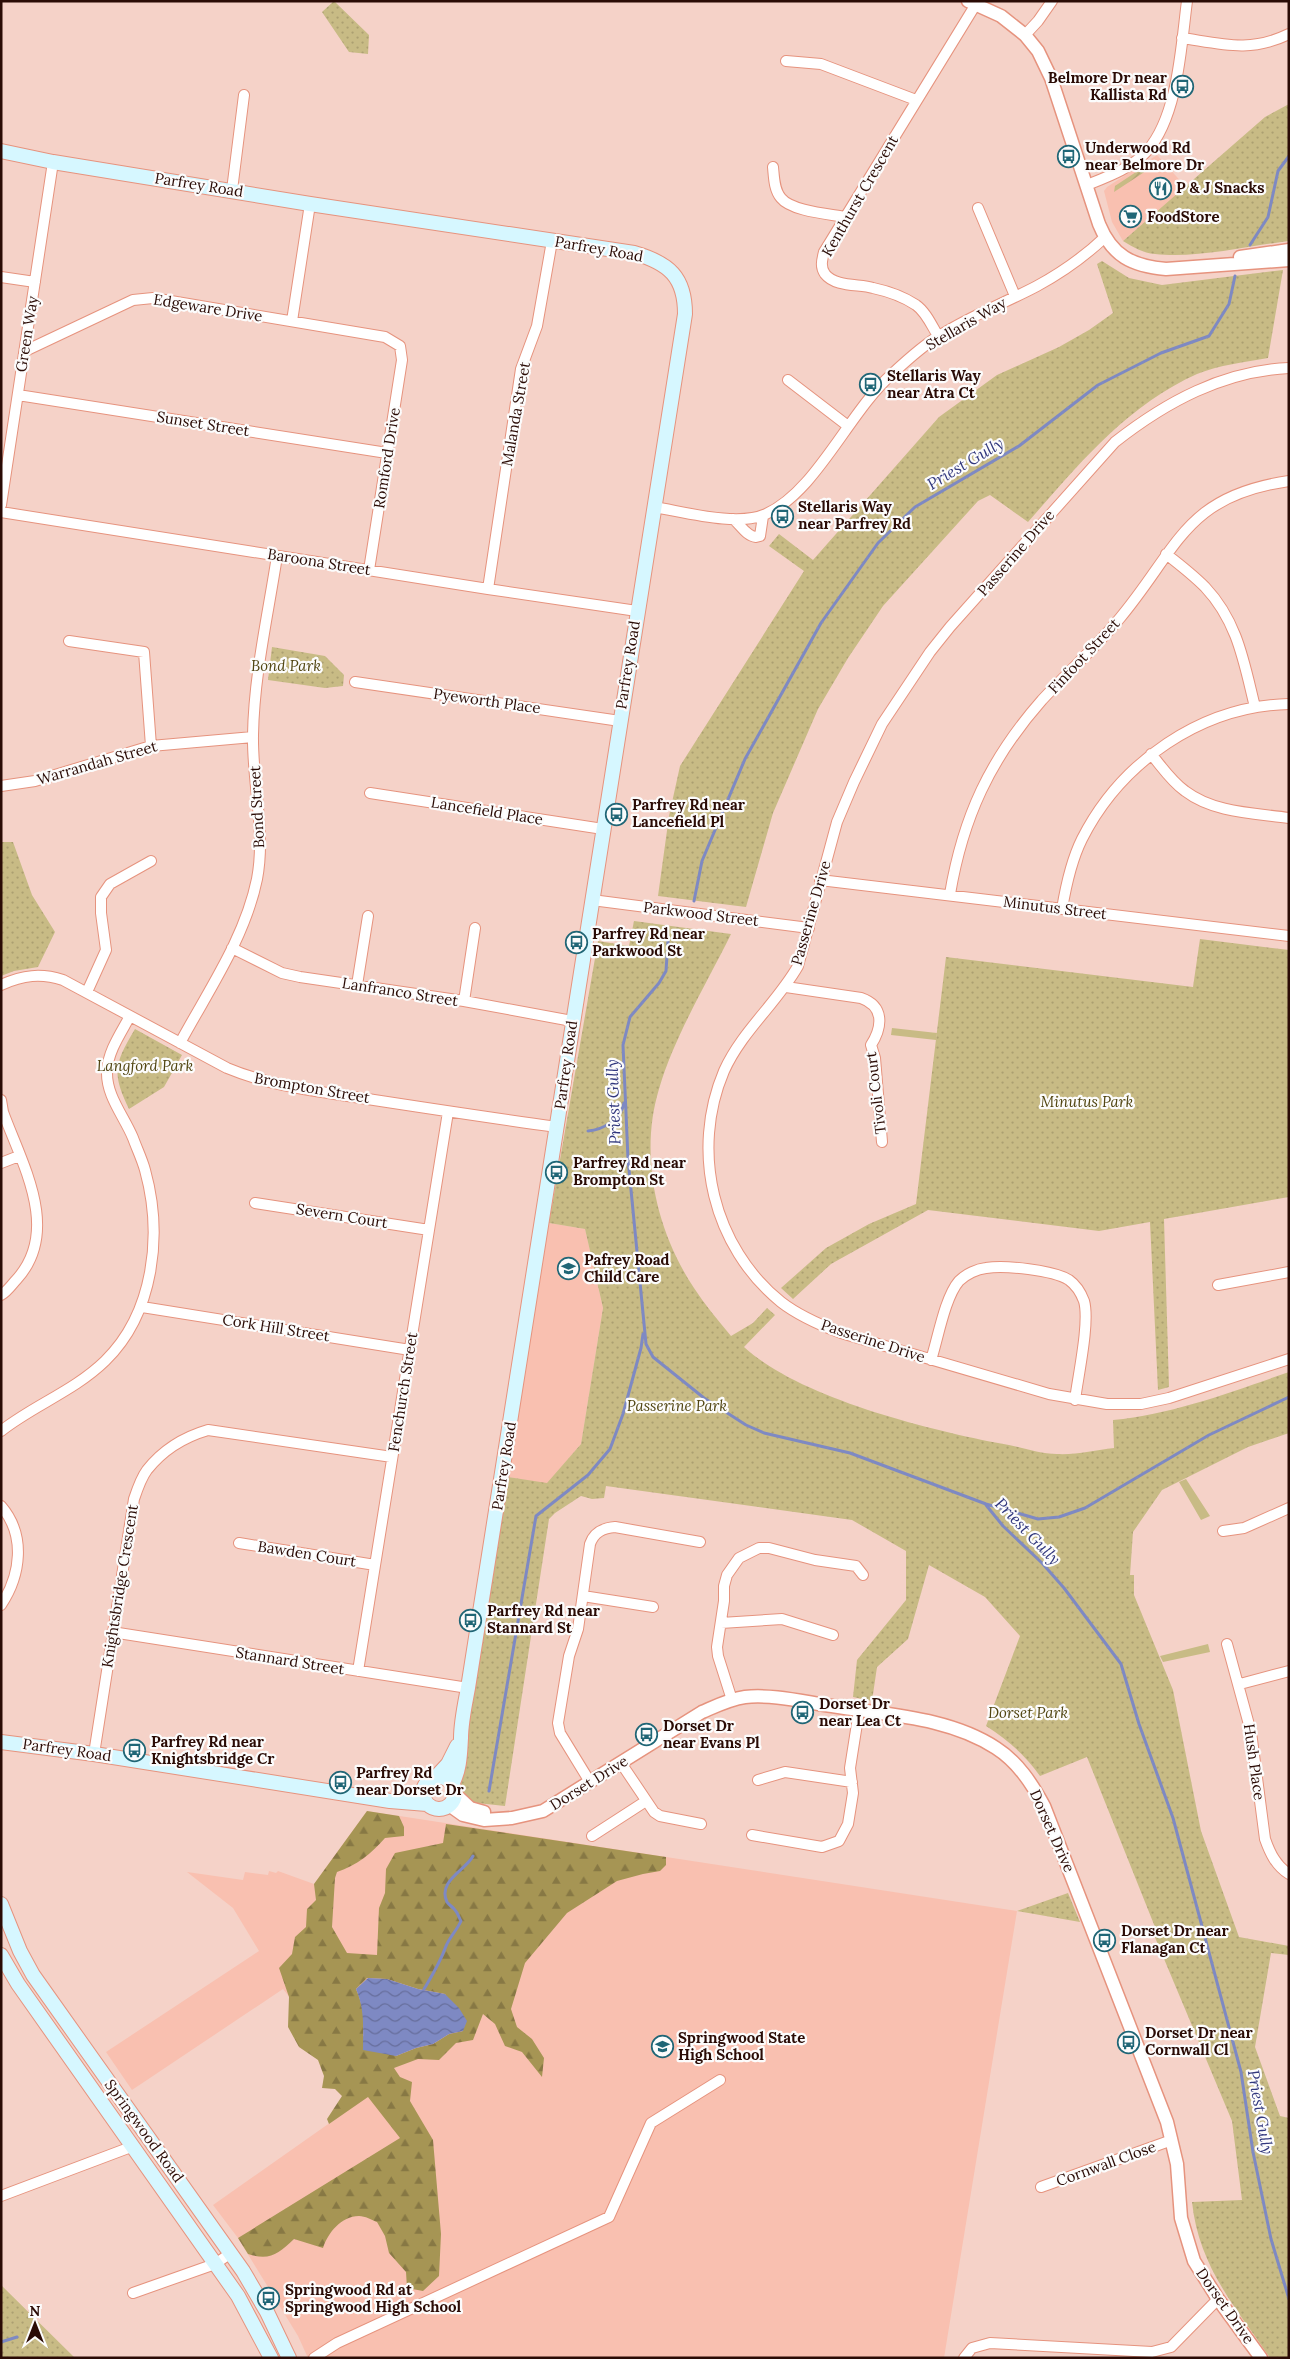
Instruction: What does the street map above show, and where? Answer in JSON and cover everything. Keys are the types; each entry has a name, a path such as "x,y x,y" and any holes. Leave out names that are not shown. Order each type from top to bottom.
{"main road":[{"name":"Parfrey Road","path":"1,151 54,162 310,204 634,253 650,258 670,270 682,285 685,296 685,314 468,1688 461,1738 462,1749 452,1795"},
{"name":"Parfrey Road","path":"436,1778 448,1764 461,1738"},
{"name":"Parfrey Road","path":"4,1741 390,1801 427,1804"},
{"path":"436,1778 446,1779 452,1795 437,1809 427,1804 423,1796 424,1787 429,1781 436,1778"},
{"name":"Parfrey Road","path":"390,1801 410,1795 424,1787"},
{"name":"Springwood Road","path":"1,1904 20,1951 33,1975 231,2254 267,2312 289,2358"},
{"name":"Springwood Road","path":"1,1954 18,1984 131,2147 238,2296 271,2358"}],"street":[{"path":"1025,35 1038,22 1052,1"},
{"path":"1087,184 1117,172 1137,160 1146,152 1157,137 1172,98 1187,1"},
{"path":"972,3 1000,16 1025,35 1038,51 1052,78 1105,237 1114,250 1129,261 1146,267 1166,269 1289,260"},
{"name":"Kenthurst Crescent","path":"938,336 917,306 905,299 873,288 834,281 825,274 821,264 824,252 972,3"},
{"path":"1182,38 1253,46 1266,44 1289,34"},
{"path":"786,61 822,64 916,100"},
{"path":"232,190 244,95"},
{"name":"Green Way","path":"1,505 54,162"},
{"path":"773,167 775,186 781,198 792,206 845,217"},
{"path":"292,322 310,204"},
{"path":"978,208 1015,296"},
{"name":"Stellaris Way","path":"654,507 733,519 750,519 763,516 795,495 890,375 938,336 1057,274 1105,237"},
{"name":"Malanda Street","path":"488,589 521,369 538,326 552,241"},
{"path":"1166,269 1289,250"},
{"path":"1,277 35,282"},
{"name":"Edgeware Drive","path":"25,351 133,300 154,298 386,337 400,346"},
{"name":"Romford Drive","path":"369,570 402,360 400,346"},
{"name":"Passerine Drive","path":"1289,368 1242,375 1205,386 1172,402 1142,420 1115,442 1089,469 950,627 909,682 882,724 854,782 837,822 798,966 786,987 743,1038 724,1071 714,1104 708,1138 709,1168 716,1208 742,1261 760,1283 781,1302 812,1321 841,1334 1075,1400 1107,1404 1141,1404 1169,1398 1289,1359"},
{"path":"788,380 848,426"},
{"name":"Sunset Street","path":"18,395 387,453"},
{"name":"Finfoot Street","path":"950,894 956,856 975,800 989,773 1013,737 1042,701 1120,619 1189,524 1227,498 1271,484 1289,481"},
{"name":"Baroona Street","path":"1,512 637,611"},
{"path":"733,519 747,533 756,537 760,536 762,530 763,516"},
{"path":"1166,554 1205,586 1226,615 1243,651 1255,707"},
{"name":"Bond Street","path":"180,1043 232,948 252,899 257,877 260,842 253,738 256,686 277,556"},
{"path":"69,641 144,652 151,746"},
{"name":"Pyeworth Place","path":"355,682 620,721"},
{"path":"1062,909 1070,869 1081,839 1110,794 1151,754 1172,738 1199,724 1255,707 1289,704"},
{"name":"Warrandah Street","path":"1,786 35,781 151,746 253,738"},
{"path":"1151,754 1171,779 1186,792 1205,803 1227,810 1289,818"},
{"name":"Lancefield Place","path":"370,794 603,829"},
{"path":"87,992 106,950 101,897 110,884 152,861"},
{"name":"Minutus Street","path":"820,880 950,894 1289,936"},
{"name":"Parkwood Street","path":"592,900 809,928"},
{"path":"357,985 368,916"},
{"path":"464,1002 475,928"},
{"name":"Lanfranco Street","path":"232,948 282,973 572,1021"},
{"name":"Brompton Street","path":"1,985 22,977 47,975 87,992 227,1068 253,1079 448,1112 557,1126"},
{"name":"Tivoli Court","path":"786,987 870,1002 877,1008 879,1016 875,1038 870,1045 875,1058 882,1142"},
{"path":"1,1431 71,1388 105,1361 128,1334 142,1307 150,1274 154,1238 152,1207 145,1170 130,1133 111,1095 107,1073 109,1056 130,1016"},
{"path":"1,1100 3,1112 34,1194 38,1211 38,1230 31,1258 22,1274 1,1295"},
{"name":"Fenchurch Street","path":"358,1671 448,1112"},
{"path":"1,1163 20,1156"},
{"name":"Severn Court","path":"255,1202 429,1230"},
{"path":"931,1360 951,1296 959,1281 971,1273 984,1268 998,1267 1056,1274 1070,1281 1081,1293 1085,1304 1085,1322 1075,1400"},
{"path":"1218,1285 1289,1272"},
{"name":"Cork Hill Street","path":"142,1307 410,1350"},
{"name":"Knightsbridge Crescent","path":"94,1754 134,1499 146,1470 178,1442 208,1430 392,1457"},
{"path":"1,1506 13,1524 17,1540 18,1560 16,1576 10,1591 1,1605"},
{"path":"1222,1531 1244,1528 1289,1508"},
{"path":"590,1782 560,1733 558,1723 569,1656 578,1629 592,1537 607,1528 700,1542"},
{"name":"Bawden Court","path":"240,1543 375,1565"},
{"path":"732,1700 718,1656 717,1646 727,1574 739,1558 759,1548 769,1548 815,1560 856,1566 864,1575"},
{"path":"583,1596 653,1607"},
{"path":"721,1623 782,1619 833,1635"},
{"name":"Stannard Street","path":"112,1632 468,1688"},
{"name":"Hush Place","path":"1227,1644 1240,1684 1255,1750 1264,1839 1277,1863 1289,1874"},
{"path":"1240,1684 1289,1671"},
{"name":"Dorset Drive","path":"452,1795 470,1808 504,1818 542,1812 702,1712 732,1700 750,1697 782,1698 930,1722 972,1734 997,1748 1016,1765 1031,1783 1051,1823 1156,2094 1172,2140 1177,2164 1181,2218 1187,2244 1194,2261 1218,2299 1261,2358"},
{"path":"752,1835 822,1847 839,1841 848,1824 853,1793 850,1768 859,1711"},
{"path":"621,1763 646,1801 660,1816 702,1824"},
{"path":"758,1780 785,1772 852,1782"},
{"path":"592,1836 646,1801"},
{"path":"314,2358 337,2343 609,2217 651,2124 720,2080"},
{"name":"Cornwall Close","path":"1041,2187 1172,2140"},
{"path":"1,2195 131,2147"},
{"path":"133,2293 215,2264 231,2254"},
{"path":"964,2358 972,2348 990,2343 1152,2352 1163,2351 1171,2347 1218,2299"}],"shaded area":[{"path":"1157,155 1186,187 1123,241 1112,222 1104,191 1107,187"},
{"path":"549,1223 585,1229 603,1308 581,1444 547,1484 508,1477"},
{"name":"Springwood State High School","path":"367,1811 1017,1911 944,2358 308,2358 298,2336 238,2238 213,2205 368,2096 283,1989 132,2090 106,2052 259,1951 233,1908 187,1872 243,1880 245,1872 268,1875 269,1871 276,1873 278,1871 314,1884"}],"green space":[{"path":"334,1 369,35 368,54 349,52 322,12"},
{"path":"1289,104 1289,241 1222,251 1171,255 1146,252 1123,241 1265,117"},
{"path":"1148,164 1153,172 1149,169 1114,192 1115,186"},
{"path":"1102,261 1129,278 1162,285 1283,270 1268,358 1205,371 1171,387 1148,402 1105,438 1085,458 1028,522 990,495 978,501 883,606 848,658 818,709 773,813 746,907 658,896 669,816 680,766 804,571 769,546 779,534 813,560 939,417 997,375 1059,347 1089,330 1113,313 1097,264"},
{"name":"Bond Park","path":"272,647 325,656 344,675 343,686 325,688 268,680"},
{"path":"1,842 13,842 32,895 55,932 38,967 14,971 1,976"},
{"name":"Passerine Park","path":"634,921 731,934 682,1030 665,1069 653,1114 651,1166 661,1217 681,1266 694,1288 731,1336 753,1323 767,1308 775,1315 744,1347 769,1366 833,1397 907,1422 1051,1454 1079,1453 1114,1448 1113,1420 1158,1413 1180,1407 1289,1372 1289,1433 1248,1447 1162,1490 1133,1532 1130,1575 1134,1575 1134,1595 1173,1690 1201,1831 1239,1937 1289,1946 1289,1955 1271,1953 1255,2047 1280,2116 1289,2118 1289,2358 1270,2358 1220,2285 1202,2246 1192,2202 1242,2200 1232,2121 1154,1935 1157,1932 1087,1757 1040,1776 1016,1748 986,1726 1020,1636 985,1597 929,1565 908,1639 877,1667 872,1701 853,1697 857,1660 906,1600 906,1551 852,1520 606,1486 604,1498 592,1499 581,1496 549,1519 505,1806 467,1802 459,1791 508,1477 547,1483 581,1444 603,1308 585,1229 549,1223 598,941 629,946"},
{"name":"Minutus Park","path":"1200,939 1289,950 1289,1197 1164,1219 1169,1387 1158,1390 1150,1222 1099,1231 928,1210 831,1264 793,1299 781,1288 826,1248 869,1224 916,1204 946,957 1193,987"},
{"path":"892,1028 937,1033 936,1040 891,1035"},
{"name":"Langford Park","path":"135,1029 182,1055 164,1087 129,1109 120,1086 118,1068 123,1051"},
{"path":"1186,1479 1210,1516 1201,1520 1179,1482"},
{"path":"1208,1644 1210,1652 1163,1662 1160,1656"},
{"path":"367,1811 399,1816 404,1827 404,1836 385,1838 363,1858 337,1872 335,1878 332,1927 347,1953 377,1955 379,1908 385,1893 386,1869 395,1853 443,1843 446,1824 666,1857 666,1865 660,1871 617,1881 567,1913 525,1963 511,2009 517,2027 532,2039 544,2058 542,2077 522,2052 505,2046 495,2024 483,2014 473,2040 456,2043 439,2060 418,2059 394,2068 400,2077 412,2082 410,2101 433,2140 441,2234 439,2276 423,2291 407,2288 406,2272 389,2253 385,2236 377,2222 364,2217 352,2217 341,2222 332,2231 323,2248 294,2239 273,2255 262,2257 248,2254 238,2238 400,2138 368,2097 329,2124 327,2119 342,2096 335,2089 322,2088 324,2076 318,2060 299,2047 288,2027 289,1997 279,1968 292,1954 295,1937 306,1927 307,1909 316,1900 314,1884","holes":["367,1978 387,1979 418,1989 445,1994 463,2031 449,2034 433,2044 396,2056 363,2036 363,2012 356,1989"]},
{"path":"1068,1893 1080,1922 1017,1911"},
{"path":"1,2285 75,2358 1,2358"}],"water":[{"path":"368,1978 387,1979 418,1989 445,1994 459,2008 467,2021 463,2031 449,2034 433,2044 396,2056 363,2050 362,2012 356,1989"}],"waterway":[{"name":"Priest Gully","path":"1250,245 1268,217 1278,171 1289,156"},
{"name":"Priest Gully","path":"694,901 702,861 745,759 821,623 878,543 915,507 1019,446 1098,385 1161,353 1209,336 1229,304 1235,276"},
{"name":"Priest Gully","path":"668,941 666,971 659,983 630,1017 623,1045 628,1159 646,1344 653,1357 704,1398 746,1425 764,1433 850,1453 986,1504 1038,1519 1059,1517 1085,1508 1209,1435 1289,1397"},
{"path":"588,1131 610,1123 619,1114 624,1103"},
{"path":"489,1791 536,1516 588,1475 610,1449 623,1414 643,1334"},
{"name":"Priest Gully","path":"986,1505 1003,1526 1042,1563 1064,1588 1121,1664 1139,1724 1173,1818 1241,2072 1253,2152 1271,2239 1289,2299"},
{"path":"424,1989 439,1963 447,1943 461,1921 456,1911 447,1902 446,1888 454,1876 473,1856"},
{"path":"1,2342 17,2337"}],"place":[{"name":"Belmore Dr near Kallista Rd","path":"1183,87"},
{"name":"Underwood Rd near Belmore Dr","path":"1069,157"},
{"name":"P & J Snacks","path":"1160,188"},
{"name":"FoodStore","path":"1131,217"},
{"name":"Stellaris Way near Atra Ct","path":"871,385"},
{"name":"Stellaris Way near Parfrey Rd","path":"782,516"},
{"name":"Parfrey Rd near Lancefield Pl","path":"616,814"},
{"name":"Parfrey Rd near Parkwood St","path":"576,943"},
{"name":"Parfrey Rd near Brompton St","path":"557,1172"},
{"name":"Pafrey Road Child Care","path":"568,1269"},
{"name":"Parfrey Rd near Stannard St","path":"471,1620"},
{"name":"Dorset Dr near Lea Ct","path":"803,1713"},
{"name":"Dorset Dr near Evans Pl","path":"647,1735"},
{"name":"Parfrey Rd near Knightsbridge Cr","path":"135,1751"},
{"name":"Parfrey Rd near Dorset Dr","path":"340,1782"},
{"name":"Dorset Dr near Flanagan Ct","path":"1105,1940"},
{"name":"Dorset Dr near Cornwall Cl","path":"1129,2042"},
{"name":"Springwood State High School","path":"662,2047"},
{"name":"Springwood Rd at Springwood High School","path":"269,2299"}],"park label":[{"name":"Dorset Park","path":"1028,1713"}]}
